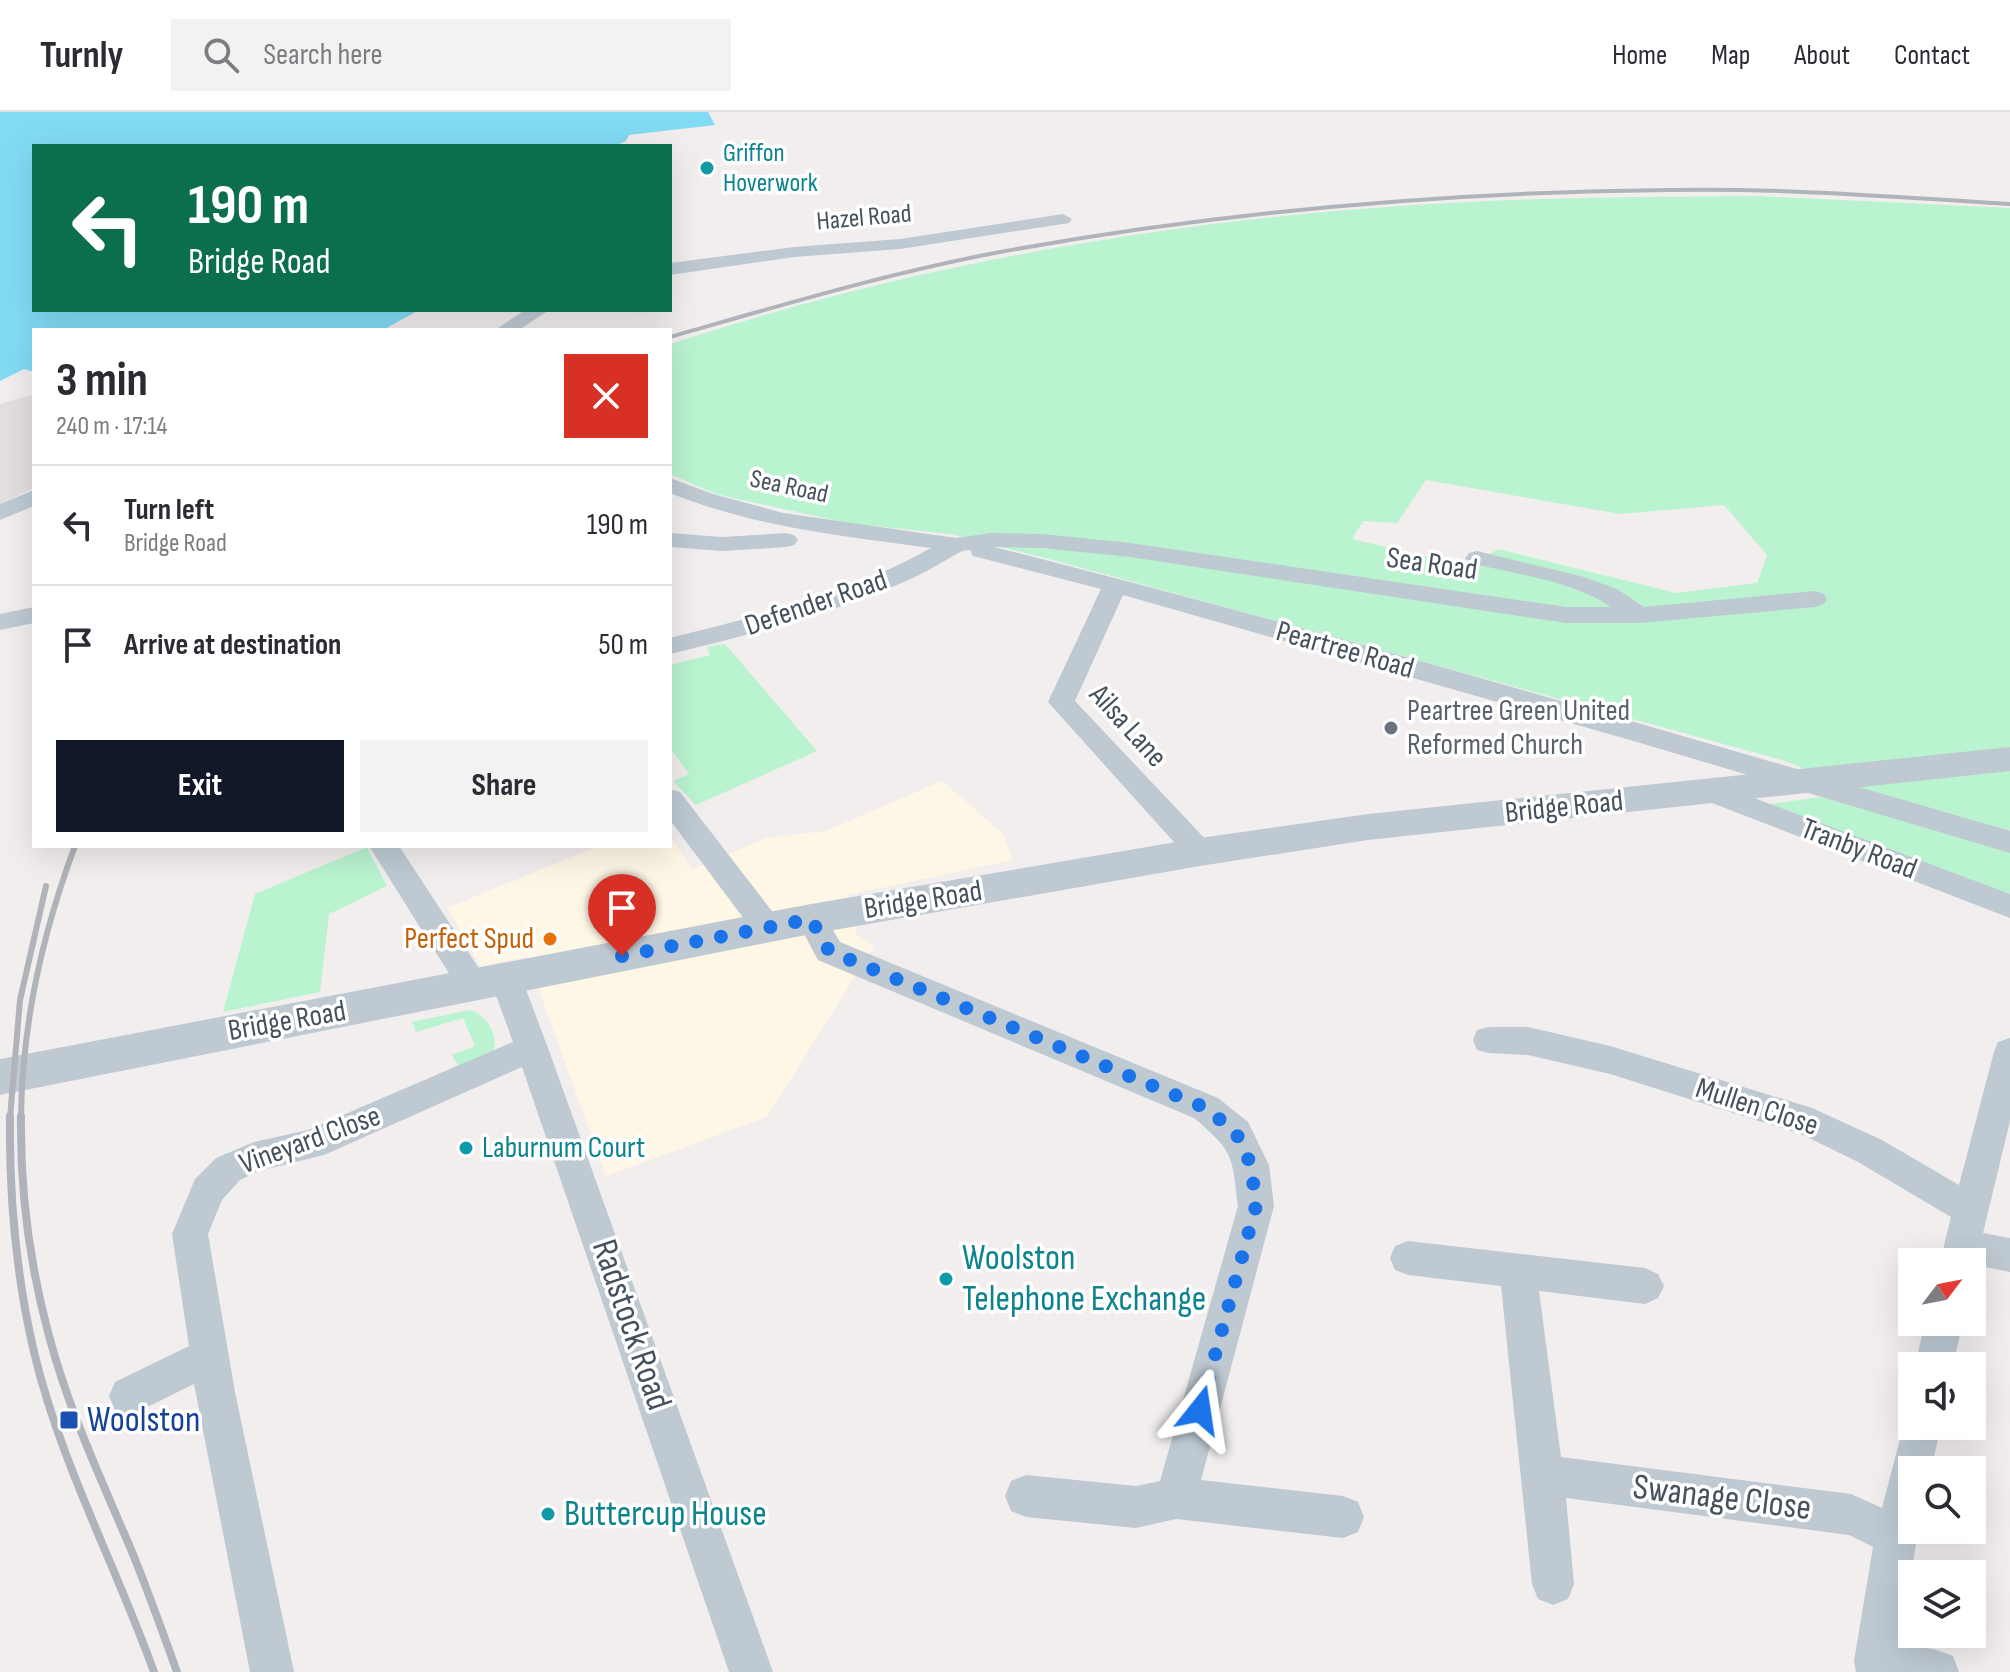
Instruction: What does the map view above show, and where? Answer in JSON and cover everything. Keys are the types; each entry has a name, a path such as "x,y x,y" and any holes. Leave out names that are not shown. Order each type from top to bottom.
{"street":[{"name":"Hazel Road","path":"672,269 794,252 900,244 1063,219"},
{"path":"508,328 536,312"},
{"name":"Sea Road","path":"672,486 705,499 782,520 956,545 992,540 1042,541 1130,550 1566,615 1639,615 1815,599"},
{"path":"0,513 32,498"},
{"path":"672,540 745,537 786,540"},
{"path":"1028,564 1042,541"},
{"name":"Peartree Road","path":"956,545 1115,585 1807,781 2010,842"},
{"name":"Defender Road","path":"672,646 769,622 832,601 904,572 956,545"},
{"path":"1477,558 1575,582 1608,594 1639,615"},
{"name":"Ailsa Lane","path":"1115,585 1061,702 1200,852"},
{"path":"0,622 32,615"},
{"name":"Bridge Road","path":"0,1077 767,927 1200,852 1368,827 2010,759"},
{"name":"Tranby Road","path":"1709,791 2010,906"},
{"path":"672,802 767,927"},
{"path":"386,848 490,982"},
{"path":"811,919 829,951 1206,1108 1236,1133 1251,1165 1256,1206 1176,1498"},
{"name":"Radstock Road","path":"490,982 532,1048 751,1672"},
{"name":"Mullen Close","path":"1489,1040 1524,1030 1812,1123 1870,1151 1971,1210"},
{"name":"Vineyard Close","path":"272,1672 208,1357 190,1234 208,1190 228,1169 254,1157 312,1144 532,1048"},
{"path":"1962,1248 2010,1052"},
{"path":"1986,1255 2010,1255"},
{"path":"1408,1258 1645,1286"},
{"path":"1518,1272 1553,1584"},
{"path":"129,1396 208,1357"},
{"path":"1918,1440 1896,1536 1877,1666 1937,1672"},
{"name":"Swanage Close","path":"1543,1475 1851,1515 1896,1536"},
{"path":"1026,1496 1136,1507 1176,1498 1343,1517"}],"shaded area":[{"path":"32,395 32,489 0,504 0,404"},
{"path":"942,781 1003,834 1013,860 847,895 857,935 874,946 767,1117 606,1176 527,957 481,966 447,908 594,848 672,848 672,840 693,869 767,838 826,831"}],"green space":[{"path":"1756,196 2010,208 2010,898 1764,805 1861,791 1782,760 1057,561 950,534 847,523 716,494 672,475 672,343 848,292 1030,252 1122,237 1307,214 1444,203","holes":["1426,480 1620,514 1724,505 1767,555 1757,583 1676,593 1498,549 1470,567 1352,539 1363,521 1397,523"]},
{"path":"725,644 817,751 696,805 673,781 689,774 672,751 672,664 710,655 707,647"},
{"path":"365,848 368,848 387,886 329,914 320,992 223,1012 255,894"},
{"path":"470,1010 490,1026 494,1050 458,1066 452,1055 475,1046 463,1018 416,1032 412,1022"}],"water":[{"path":"0,112 708,112 715,125 629,135 619,144 32,144 32,312 415,312 387,328 32,328 32,371 24,369 0,381"}],"railway":[{"path":"672,336 958,260 1083,238 1250,215 1501,195 1712,190 2010,204"},
{"path":"21,1117 25,1048 36,979 53,912 74,848"},
{"path":"10,1118 20,1000 46,886"},
{"path":"21,1117 27,1225 48,1332 74,1414 136,1562 177,1672"},
{"path":"10,1118 15,1234 34,1352 58,1434 154,1672"}],"place":[{"name":"Griffon Hoverwork","path":"707,168"},
{"name":"Peartree Green United Reformed Church","path":"1391,728"},
{"name":"Perfect Spud","path":"550,939"},
{"name":"Laburnum Court","path":"466,1148"},
{"name":"Woolston Telephone Exchange","path":"946,1279"},
{"name":"Woolston","path":"69,1420"},
{"name":"Buttercup House","path":"548,1514"}],"route":[{"path":"622,956 811,919 829,951 1206,1108 1236,1133 1251,1165 1256,1206 1200,1410"}]}
